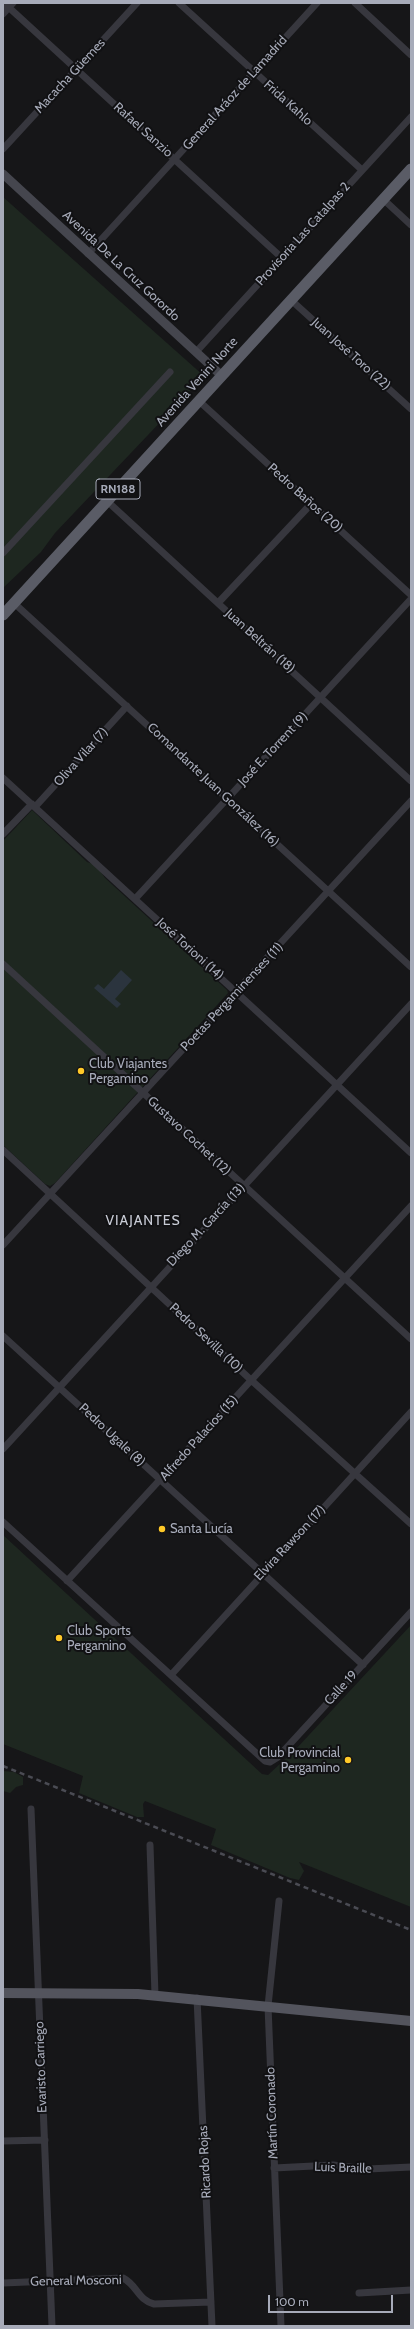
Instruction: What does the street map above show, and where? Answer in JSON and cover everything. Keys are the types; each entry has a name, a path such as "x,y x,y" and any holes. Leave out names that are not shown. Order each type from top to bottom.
{"highway":[{"name":"Avenida Venini Norte","path":"3,615 411,169"}],"main road":[{"name":"Avenida De La Cruz Gorordo","path":"3,174 222,376"},
{"path":"3,1993 155,1995 197,1998 411,2021"}],"street":[{"name":"Macacha Güemes","path":"3,149 137,3"},
{"name":"Frida Kahlo","path":"179,3 362,170"},
{"name":"General Aráoz de Lamadrid","path":"88,254 317,3"},
{"path":"354,3 411,55"},
{"name":"Rafael Sanzio","path":"9,4 76,69 282,258"},
{"path":"3,14 9,4"},
{"name":"Provisoria Las Catalpas 2","path":"196,352 411,116"},
{"path":"383,199 411,225"},
{"name":"Juan José Toro (22)","path":"291,300 411,409"},
{"path":"3,552 170,372"},
{"name":"Pedro Baños (20)","path":"199,401 411,595"},
{"name":"Juan Beltrán (18)","path":"107,501 411,781"},
{"path":"218,603 311,504"},
{"name":"José E. Torrent (9)","path":"135,899 411,599"},
{"name":"Comandante Juan González (16)","path":"14,603 411,967"},
{"name":"Oliva Vilar (7)","path":"3,834 33,806 127,706"},
{"name":"José Torioni (14)","path":"3,778 411,1153"},
{"name":"Poetas Pergaminenses (11)","path":"3,1245 411,801"},
{"name":"Gustavo Cochet (12)","path":"3,964 411,1339"},
{"name":"Diego M. García (13)","path":"3,1448 150,1286 411,1004"},
{"name":"Pedro Sevilla (10)","path":"3,1150 251,1380 411,1524"},
{"name":"Alfredo Palacios (15)","path":"67,1581 411,1206"},
{"name":"Pedro Ugale (8)","path":"3,1336 363,1665"},
{"name":"Elvira Rawson (17)","path":"171,1675 411,1412"},
{"path":"3,1522 171,1675"},
{"name":"Calle 19","path":"171,1675 261,1759 270,1762 278,1757 411,1612"},
{"name":"Evaristo Carriego","path":"31,1809 52,2326"},
{"path":"150,1845 155,1995"},
{"name":"Martín Coronado","path":"279,1901 268,2006 281,2326"},
{"name":"Ricardo Rojas","path":"197,1998 212,2326"},
{"path":"3,2141 44,2140"},
{"name":"Luis Braille","path":"274,2168 333,2165 368,2169 411,2168"},
{"name":"General Mosconi","path":"3,2283 124,2278 132,2282 140,2297 146,2302 154,2304 211,2302"},
{"path":"359,2293 411,2290"}],"shaded area":[{"path":"3,197 204,376 55,533 41,552 3,588"},
{"name":"Club Viajantes Pergamino","path":"32,810 87,862 96,865 105,878 227,990 228,993 55,1183 50,1186 45,1184 3,1145 3,841"},
{"path":"121,970 132,980 115,999 121,1004 117,1008 94,988 98,984 104,989"},
{"path":"3,1535 262,1774 268,1775 296,1749 411,1625 411,1907 299,1862 304,1871 299,1880 290,1878 211,1845 216,1829 145,1801 143,1804 144,1817 137,1817 79,1793 83,1776 3,1744"},
{"path":"3,1771 14,1772 23,1777 23,1785 16,1787 10,1793 3,1791"}],"railway":[{"path":"3,1766 411,1930"}],"place":[{"name":"Club Viajantes Pergamino","path":"81,1071"},
{"name":"Santa Lucía","path":"162,1529"},
{"name":"Club Sports Pergamino","path":"59,1638"},
{"name":"Club Provincial Pergamino","path":"348,1760"}],"district":[{"name":"VIAJANTES","path":"143,1221"}]}
